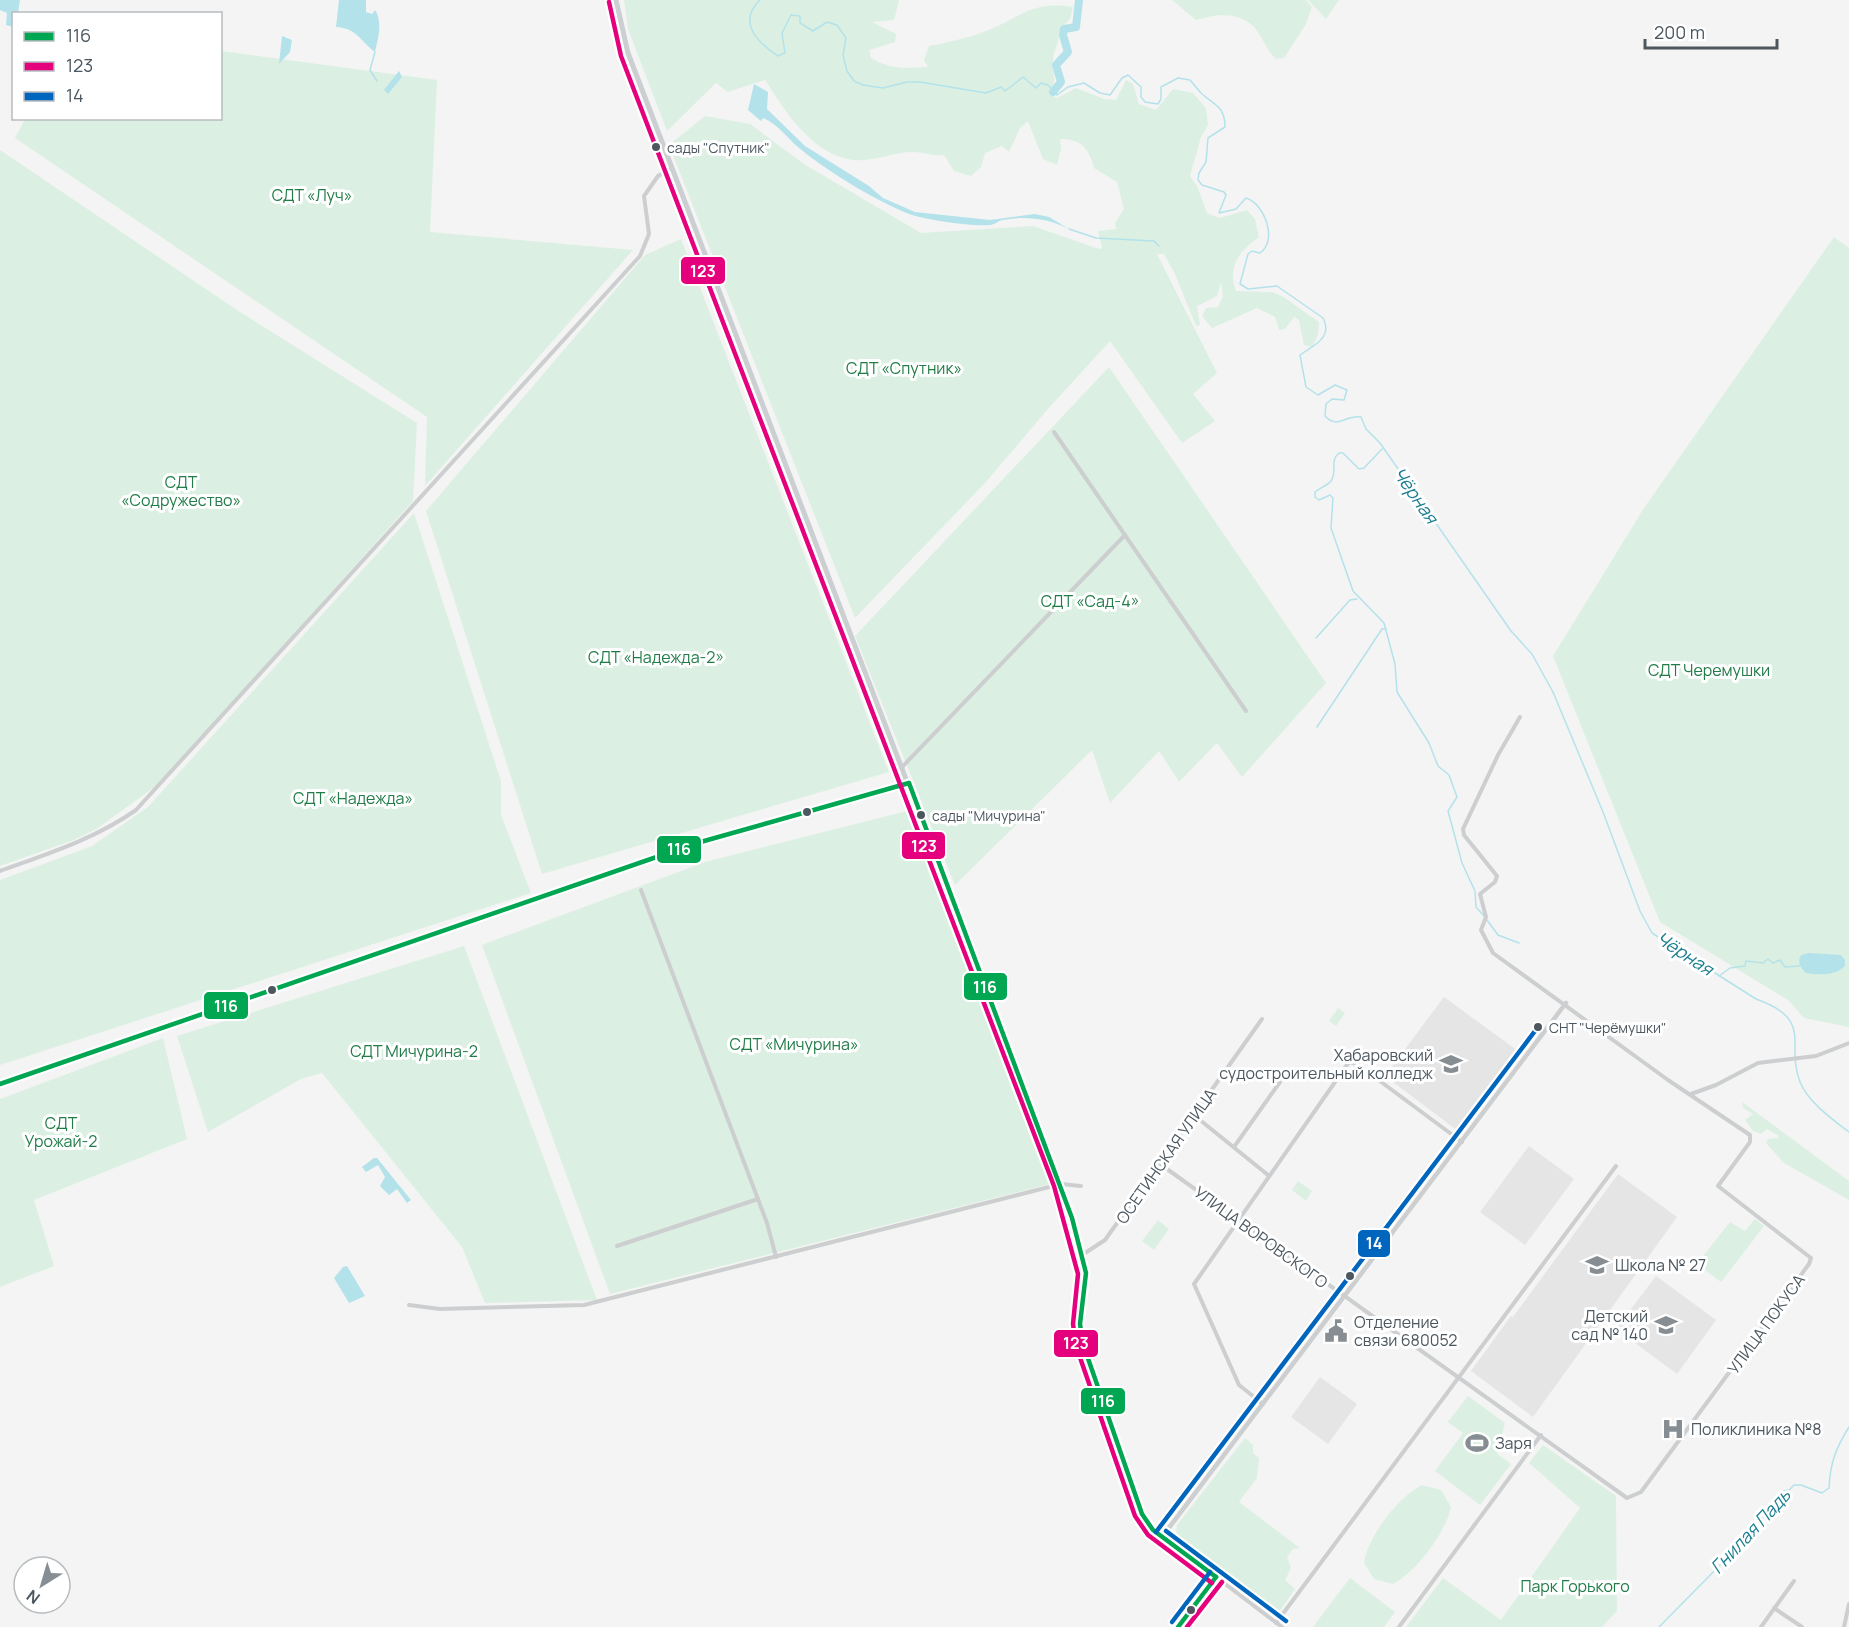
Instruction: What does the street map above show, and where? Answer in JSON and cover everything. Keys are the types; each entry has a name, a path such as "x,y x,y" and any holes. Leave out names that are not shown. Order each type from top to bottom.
{"main road":[{"path":"616,0 628,53 903,766 1061,1184 1082,1255 1086,1282 1080,1324 1083,1344 1142,1514 1147,1525 1216,1576 1178,1627"}],"street":[{"path":"0,872 87,838 116,824 136,810 640,256 649,234 644,196 658,176 672,168"},
{"path":"1054,432 1246,711"},
{"path":"903,766 1125,535"},
{"path":"1520,717 1498,755 1463,829 1464,835 1497,876 1495,882 1480,894 1486,917 1482,932 1494,954 1515,966 1691,1094 1716,1085 1758,1063 1803,1058 1849,1043"},
{"path":"0,1084 697,843 909,783"},
{"path":"640,890 758,1199 776,1257"},
{"path":"1162,1537 1566,1003"},
{"name":"ОСЕТИНСКАЯ УЛИЦА","path":"1082,1255 1105,1240 1262,1019"},
{"path":"1263,1404 1239,1385 1194,1284 1349,1062 1357,1064 1463,1142"},
{"path":"1234,1147 1280,1082"},
{"name":"УЛИЦА ПОКУСА","path":"1627,1498 1638,1495 1646,1485 1809,1264 1811,1258 1720,1189 1718,1185 1722,1178 1752,1137 1691,1094"},
{"path":"1195,1116 1268,1175"},
{"name":"УЛИЦА ВОРОВСКОГО","path":"1160,1164 1627,1498"},
{"path":"1276,1623 1461,1378 1616,1166"},
{"path":"409,1305 440,1309 584,1305 1061,1184 1081,1186"},
{"path":"617,1246 758,1199"},
{"path":"1399,1627 1542,1435"},
{"path":"1216,1576 1282,1627"},
{"path":"1761,1627 1794,1581"},
{"path":"1844,1627 1849,1604"},
{"path":"1774,1608 1802,1627"}],"shaded area":[{"name":"Хабаровский судостроительный колледж","path":"1444,997 1518,1051 1458,1131 1385,1076"},
{"path":"1529,1146 1574,1179 1525,1245 1480,1212"},
{"name":"Школа № 27","path":"1618,1174 1677,1217 1533,1417 1471,1371 1511,1316 1517,1320 1513,1317"},
{"name":"Детский сад № 140","path":"1656,1276 1716,1320 1677,1374 1616,1329"},
{"path":"1320,1377 1357,1404 1328,1444 1291,1417"}],"green space":[{"name":"СДТ «Спутник»","path":"624,0 899,0 894,20 872,22 896,34 895,42 869,50 871,58 878,62 905,68 928,67 924,60 929,46 981,33 1034,9 1051,6 1073,7 1070,19 1060,29 1053,58 1054,80 1050,94 1057,98 1076,88 1104,99 1116,100 1126,80 1133,84 1139,104 1156,110 1173,89 1193,93 1206,108 1208,125 1201,137 1190,176 1197,186 1207,213 1220,218 1247,210 1255,219 1259,237 1241,254 1234,267 1236,291 1272,292 1282,296 1319,322 1318,335 1312,347 1304,345 1299,320 1294,317 1285,329 1279,330 1275,317 1257,308 1212,328 1202,316 1206,308 1218,307 1223,296 1221,282 1217,296 1197,306 1200,325 1196,326 1175,274 1164,254 1157,254 1217,373 1193,394 1215,421 1182,443 1110,341 985,483 855,618 669,145 705,116 750,124 804,164 921,233 1033,226 1099,249 1102,248 1098,231 1116,229 1115,223 1124,209 1117,182 1094,168 1090,155 1083,146 1067,139 1060,139 1061,149 1057,165 1043,159 1028,121 1020,128 1009,152 1002,146 985,153 981,167 971,176 954,171 944,155 906,152 860,160 838,156 824,149 801,130 765,80 728,92 716,83 667,131 628,29"},
{"path":"1172,0 1306,0 1312,7 1306,24 1284,58 1276,59 1254,27 1241,18 1226,15 1196,20"},
{"path":"1308,0 1339,0 1326,19"},
{"name":"СДТ «Луч»","path":"222,51 437,80 430,232 633,250 425,486 427,417 15,138 24,120 222,120"},
{"name":"СДТ «Содружество»","path":"0,150 237,310 417,423 413,501 160,783 98,828 74,840 0,866"},
{"name":"СДТ Черемушки","path":"1834,237 1849,248 1849,1027 1804,1018 1788,1000 1660,922 1553,656 1644,508"},
{"name":"СДТ «Надежда-2»","path":"681,239 889,772 542,874 426,511 645,255"},
{"name":"СДТ «Сад-4»","path":"1109,367 1326,683 1242,777 1217,743 1179,782 1159,751 1110,803 1092,750 955,885 855,636"},
{"name":"СДТ «Надежда»","path":"414,513 501,781 501,815 531,893 0,1065 0,880 92,846 148,807"},
{"name":"СДТ «Мичурина»","path":"915,809 1058,1182 610,1294 482,945 705,862"},
{"name":"СДТ Мичурина-2","path":"464,946 597,1300 485,1303 462,1247 322,1073 301,1079 208,1132 177,1036"},
{"path":"1338,1008 1345,1013 1336,1026 1329,1021"},
{"name":"СДТ Урожай-2","path":"163,1038 187,1139 34,1200 54,1266 0,1287 0,1099"},
{"path":"1742,1102 1849,1181 1849,1200 1784,1163 1766,1143 1768,1139 1778,1138 1778,1135 1767,1129 1761,1134 1753,1131 1745,1120 1753,1114 1743,1108"},
{"path":"1298,1181 1312,1191 1306,1201 1292,1190"},
{"path":"1755,1219 1764,1226 1721,1282 1697,1264 1730,1222 1745,1231"},
{"path":"1158,1220 1169,1229 1154,1250 1142,1241"},
{"name":"Заря","path":"1468,1396 1505,1423 1497,1454 1511,1464 1480,1505 1435,1471 1463,1433 1448,1422"},
{"path":"1245,1438 1253,1445 1253,1453 1259,1458 1257,1478 1239,1502 1300,1548 1293,1549 1287,1557 1291,1568 1285,1580 1295,1589 1275,1618 1175,1543 1177,1525"},
{"name":"Парк Горького","path":"1543,1445 1616,1496 1617,1611 1602,1627 1406,1627 1443,1578 1501,1620 1580,1508 1529,1463"},
{"path":"1422,1485 1441,1490 1451,1507 1443,1528 1420,1561 1402,1578 1393,1584 1374,1579 1364,1563 1371,1541 1403,1498"},
{"path":"1350,1578 1395,1612 1384,1627 1313,1627"}],"water":[{"path":"0,0 20,0 18,12 12,12 12,27 6,25 7,13 0,10"},
{"path":"339,0 366,0 366,12 372,14 375,10 379,25 375,52 354,32 336,27"},
{"path":"282,36 292,40 290,52 279,64"},
{"path":"399,71 402,77 388,94 384,90"},
{"path":"754,84 768,92 767,109 805,146 869,186 883,198 915,212 990,220 1035,214 1049,217 1069,229 1052,222 1028,218 1002,220 990,225 962,224 919,217 899,210 837,175 809,156 773,124 763,118 761,121 748,110"},
{"path":"1809,953 1841,955 1845,960 1845,966 1832,973 1806,973 1799,960 1801,955"},
{"path":"377,1158 411,1200 407,1203 397,1189 389,1195 380,1186 385,1177 378,1165 366,1172 362,1167"},
{"path":"347,1266 365,1296 349,1303 334,1278 343,1267"}],"waterway":[{"name":"Чёрная","path":"760,0 753,8 750,24 757,38 770,50 778,56 785,53 782,33 791,15 800,16 800,23 813,31 827,22 837,25 846,38 843,55 847,71 854,81 863,85 883,88 907,82 920,82 986,93 1001,87 1005,91 1023,77 1036,88 1041,83 1048,85 1057,95 1068,87 1084,83 1100,93 1110,95 1122,78 1128,75 1141,87 1141,97 1145,102 1158,104 1161,99 1161,87 1178,78 1190,80 1201,93"},
{"path":"1053,92 1061,82 1056,65 1068,52 1063,35 1064,29 1076,27 1079,0"},
{"path":"375,52 370,70 377,81"},
{"name":"Чёрная","path":"1202,94 1221,111 1225,127 1208,138 1206,162 1199,173 1198,180 1202,185 1224,192 1226,195 1219,213 1236,209 1246,198 1259,207 1267,223 1268,240 1265,247 1260,253 1252,251 1248,254 1240,284 1248,289 1277,286 1323,318 1326,325 1324,336 1300,355 1306,387 1318,395 1335,385 1347,390 1344,400 1332,399 1326,404 1325,416 1334,422 1361,417 1366,429 1380,443 1511,631 1532,654 1553,692 1603,812 1640,911 1652,933 1756,999 1786,1015 1795,1034 1796,1068 1800,1082 1821,1110 1849,1132"},
{"path":"1069,229 1096,238 1154,241 1159,246"},
{"path":"1382,449 1364,468 1359,469 1343,453 1339,453 1335,459 1333,478 1315,492 1315,497 1319,500 1330,495 1333,498 1331,528 1353,591 1384,623 1395,664 1397,692 1429,743 1438,766 1449,775 1457,797 1448,811 1462,863 1475,891 1476,907 1484,916"},
{"path":"1316,638 1350,600 1357,599"},
{"path":"1317,727 1382,629 1386,629"},
{"path":"1487,920 1498,935 1519,943"},
{"path":"1719,976 1730,968 1745,966 1746,961 1763,963 1768,959 1773,963 1780,960 1785,967 1800,966"},
{"name":"Гнилая Падь","path":"1659,1627 1729,1556 1736,1543 1767,1514 1783,1491 1789,1490 1794,1485 1801,1485 1822,1493 1829,1488 1834,1456 1849,1427"}],"transit line":[{"name":"123","path":"609,2 621,56 1054,1186 1078,1274 1073,1324 1076,1346 1135,1516 1148,1535 1212,1583"},
{"name":"116","path":"909,783 1072,1218 1086,1273 1080,1324 1083,1344 1142,1514 1153,1530 1216,1577"},
{"name":"116","path":"0,1084 697,843 909,783"},
{"name":"14","path":"1156,1532 1538,1027"},
{"name":"14","path":"1166,1531 1286,1621"},
{"name":"14","path":"1172,1622 1210,1572"},
{"name":"116","path":"1178,1627 1216,1577"},
{"name":"123","path":"1187,1627 1222,1582"}],"place":[{"name":"сады \"Спутник\"","path":"656,147"},
{"name":"сады \"Мичурина\"","path":"921,815"},
{"name":"СНТ \"Черёмушки\"","path":"1538,1027"},
{"name":"Хабаровский судостроительный колледж","path":"1451,1064"},
{"name":"Школа № 27","path":"1597,1265"},
{"name":"Детский сад № 140","path":"1666,1325"},
{"name":"Отделение связи 680052","path":"1336,1331"},
{"name":"Поликлиника №8","path":"1673,1429"},
{"name":"Заря","path":"1477,1443"}]}
